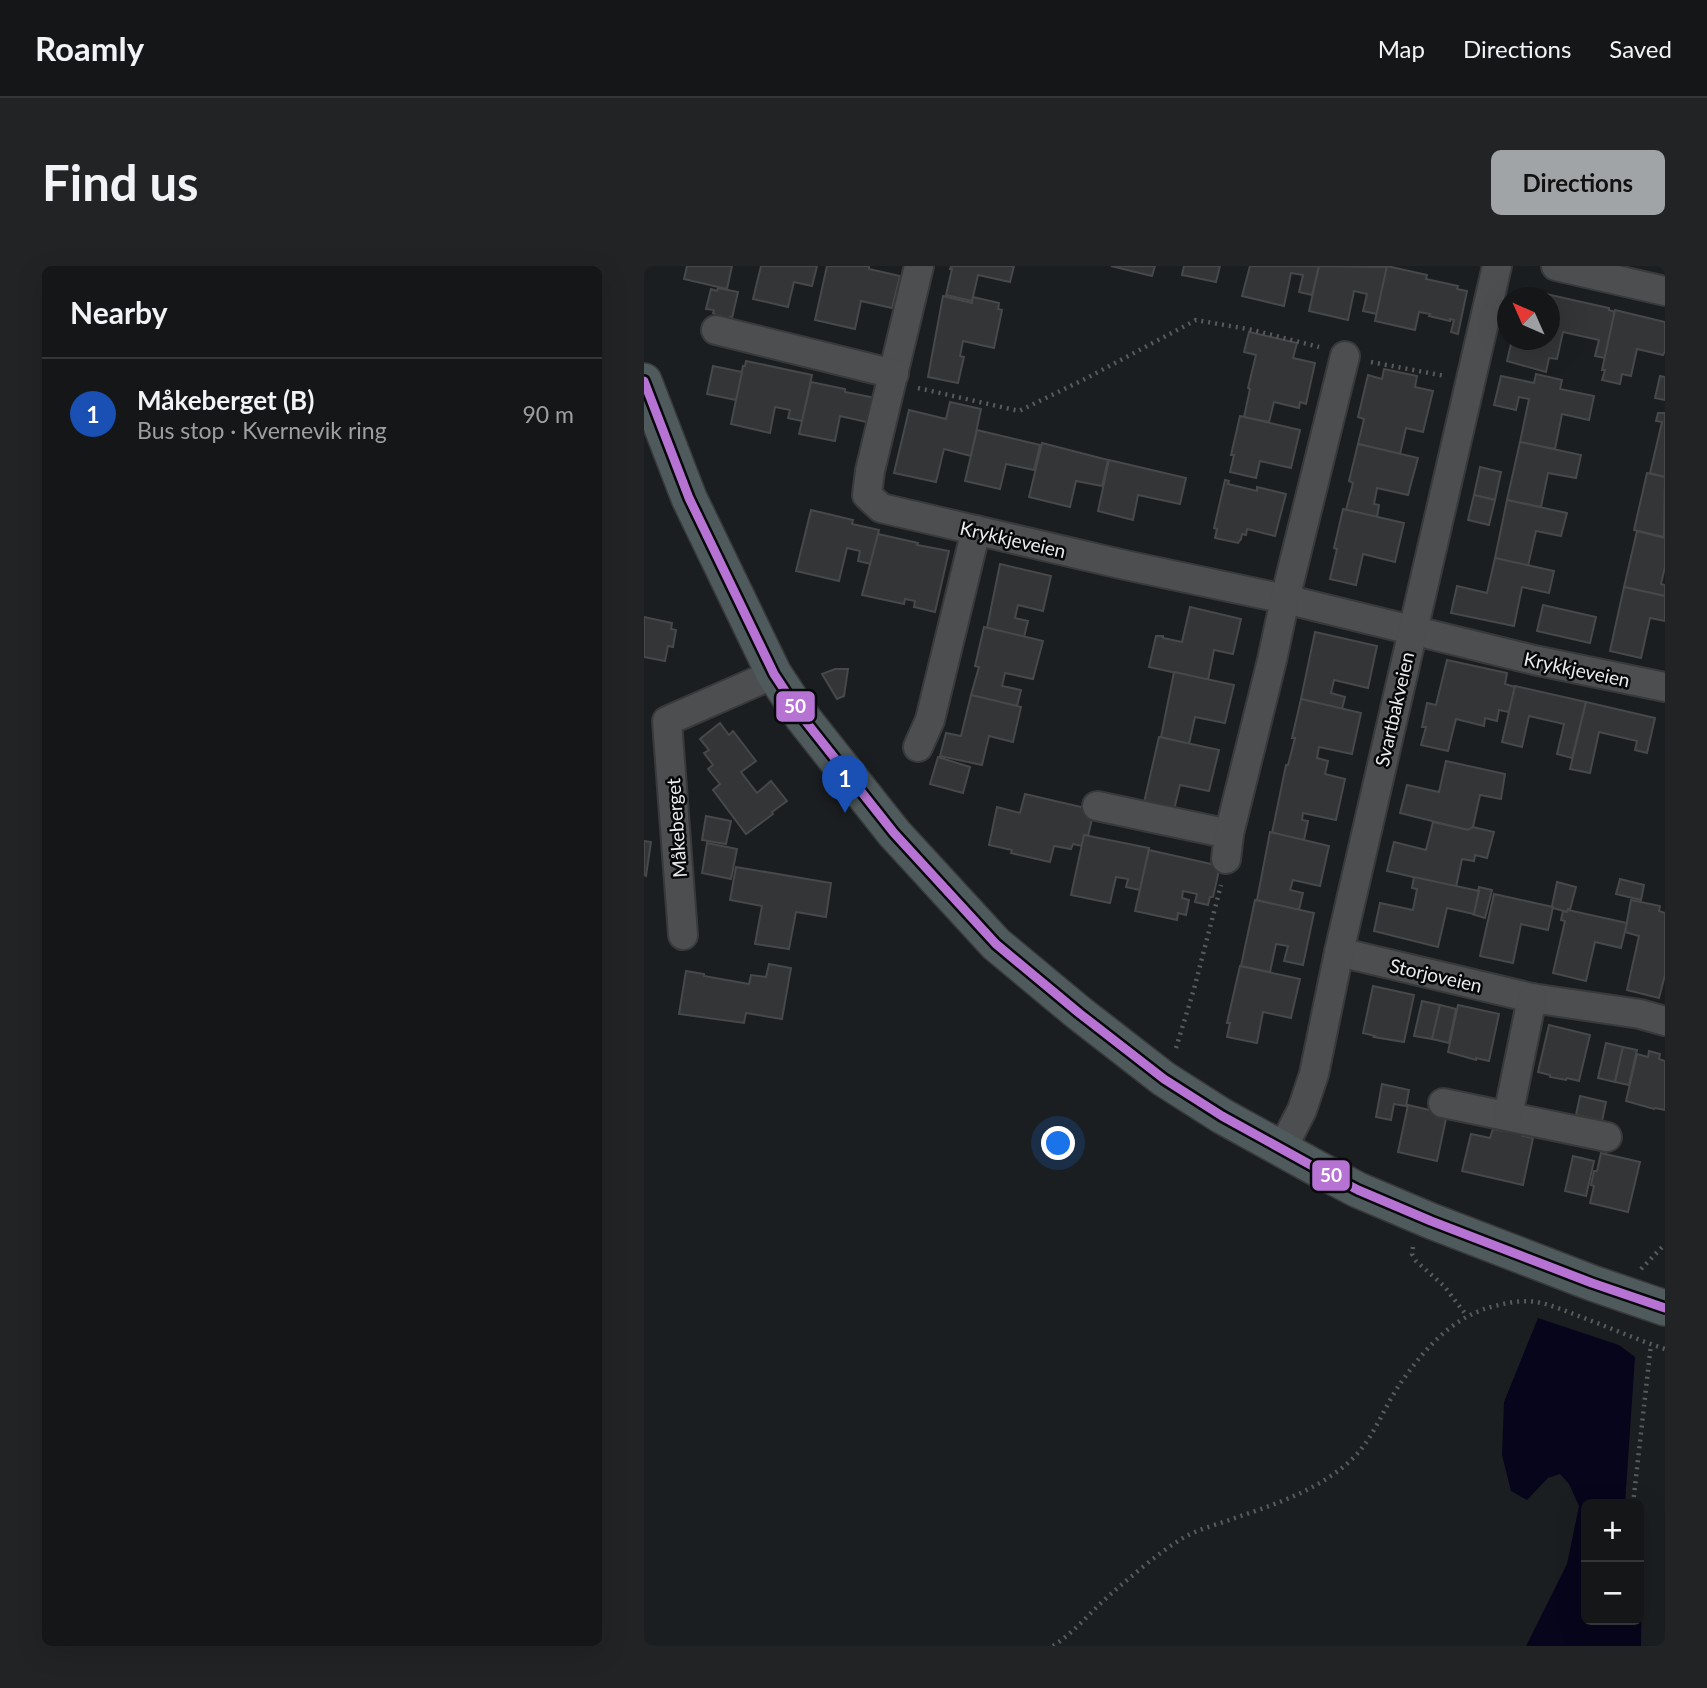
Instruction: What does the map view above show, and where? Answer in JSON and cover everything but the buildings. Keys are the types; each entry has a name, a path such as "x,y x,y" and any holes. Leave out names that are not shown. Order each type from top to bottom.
{"main road":[{"path":"644,381 689,498 774,674 803,718 894,833 996,944 1164,1079 1222,1116 1357,1190 1592,1283 1665,1308"}],"street":[{"name":"Krykkjeveien","path":"919,266 904,381 870,471 867,495 881,508 1285,599 1534,660 1665,687"},
{"name":"Svartbakveien","path":"1282,1149 1302,1110 1314,1074 1339,952 1497,266"},
{"path":"1556,266 1665,291"},
{"path":"716,330 904,381"},
{"path":"1097,806 1228,847 1345,356"},
{"path":"918,747 930,720 976,530"},
{"name":"Måkeberget","path":"683,935 656,719 774,674"},
{"name":"Storjoveien","path":"1339,952 1532,998 1640,1014 1665,1021"},
{"path":"1508,1116 1532,998"},
{"path":"1443,1103 1607,1137"}],"path":[{"path":"904,381 1019,411 1196,320 1299,341"},
{"path":"1345,356 1470,381"},
{"path":"1176,1050 1194,989 1228,847"},
{"path":"1431,1221 1413,1243 1412,1254 1416,1261 1444,1286 1466,1316"},
{"path":"1636,1276 1665,1244"},
{"path":"1053,1646 1064,1639 1111,1593 1184,1537 1303,1492 1350,1461 1361,1450 1399,1384 1416,1361 1443,1332 1466,1316 1514,1302 1534,1302 1566,1311 1665,1349"},
{"path":"1634,1499 1651,1344"}],"water":[{"path":"1538,1318 1619,1345 1635,1357 1625,1499 1581,1499 1581,1625 1641,1625 1641,1646 1526,1646 1567,1564 1579,1506 1569,1484 1560,1474 1548,1478 1527,1500 1511,1491 1502,1455 1504,1402"}],"transit line":[{"name":"50","path":"644,381 689,498 774,674 803,718 894,833 996,944 1164,1079 1222,1116 1318,1169 1358,1190 1431,1221 1665,1308"}],"place":[{"name":"Måkeberget (B)","path":"845,813"}]}
